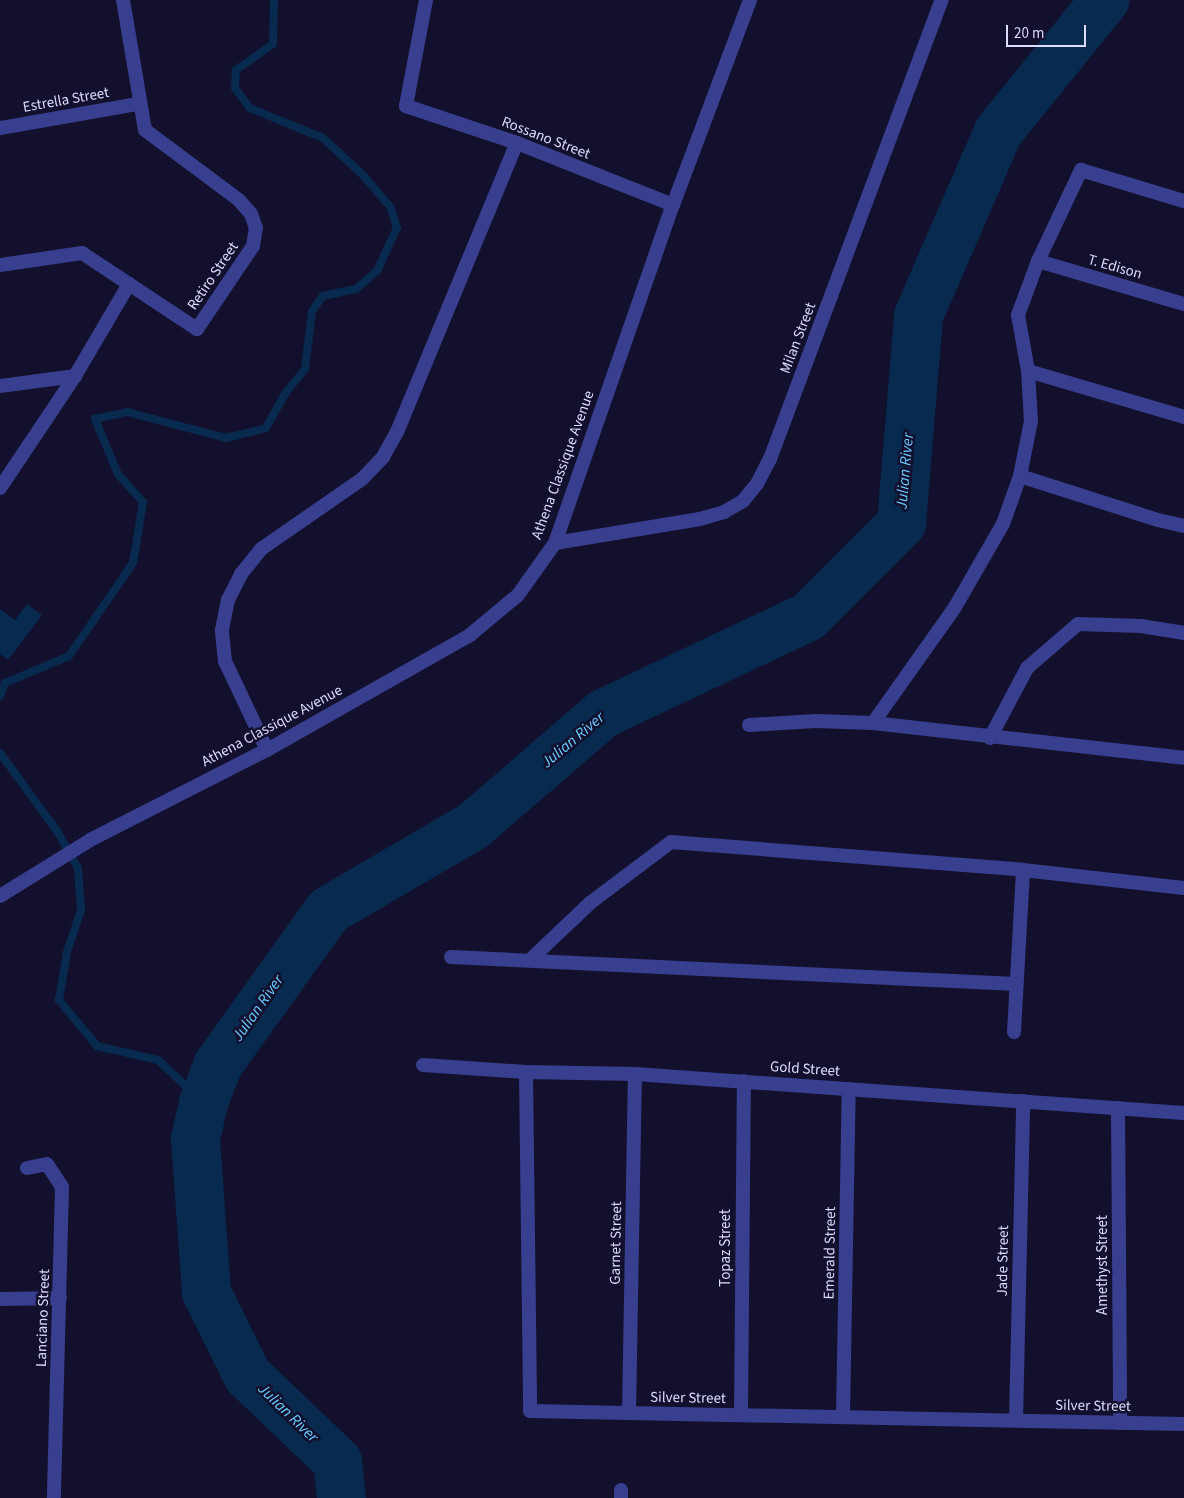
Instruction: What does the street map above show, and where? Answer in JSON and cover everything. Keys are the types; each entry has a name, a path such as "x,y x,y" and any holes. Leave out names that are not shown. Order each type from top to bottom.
{"street":[{"path":"123,0 138,104"},
{"name":"Rossano Street","path":"426,0 406,106 517,143 673,205"},
{"name":"Athena Classique Avenue","path":"0,896 92,839 267,750 470,635 518,596 555,543 673,205 750,0"},
{"name":"Milan Street","path":"555,543 700,519 724,512 743,501 757,484 770,459 942,0"},
{"name":"Estrella Street","path":"0,128 138,104"},
{"name":"Retiro Street","path":"0,265 82,254 197,329 253,246 256,228 251,214 239,200 144,130 138,104"},
{"path":"267,750 225,660 222,630 228,600 241,574 261,549 362,479 382,457 397,432 517,143"},
{"path":"873,723 955,607 1003,524 1020,476 1031,421 1028,371 1018,315 1038,261 1081,170 1184,200"},
{"name":"T. Edison","path":"1038,261 1184,304"},
{"path":"0,488 75,376 129,284"},
{"path":"1028,371 1184,417"},
{"path":"0,386 75,376"},
{"path":"1020,476 1158,520 1184,526"},
{"path":"990,738 1028,668 1078,624 1141,626 1184,633"},
{"path":"749,725 816,722 873,723 990,738 1184,758"},
{"path":"530,960 590,903 671,842 1023,870 1184,888"},
{"path":"1014,1032 1023,870"},
{"path":"451,957 1016,984"},
{"name":"Gold Street","path":"423,1066 526,1072 636,1074 1184,1113"},
{"name":"Silver Street","path":"526,1072 530,1411 1184,1424"},
{"name":"Garnet Street","path":"629,1413 636,1074"},
{"name":"Topaz Street","path":"741,1415 744,1081"},
{"name":"Emerald Street","path":"843,1417 849,1089"},
{"name":"Jade Street","path":"1016,1420 1023,1101"},
{"name":"Amethyst Street","path":"1118,1108 1120,1423"},
{"name":"Lanciano Street","path":"27,1168 47,1164 62,1187 54,1498"},
{"path":"0,1299 60,1298"}],"water":[{"path":"27,604 42,615 8,660 0,654 0,609 15,620"}],"waterway":[{"path":"0,696 5,683 69,656 133,563 143,502 118,474 95,419 127,412 226,438 266,428 284,395 305,369 312,311 323,296 356,289 377,271 397,228 391,208 364,176 323,138 250,108 235,88 236,70 273,44 274,0"},
{"name":"Julian River","path":"341,1498 337,1461 247,1375 206,1292 195,1138 203,1102 217,1065 328,910 472,826 603,713 808,616 901,523 918,315 998,131 1104,0"},
{"path":"0,753 57,831 78,868 81,910 67,952 59,1000 97,1046 158,1060 203,1102"}]}
